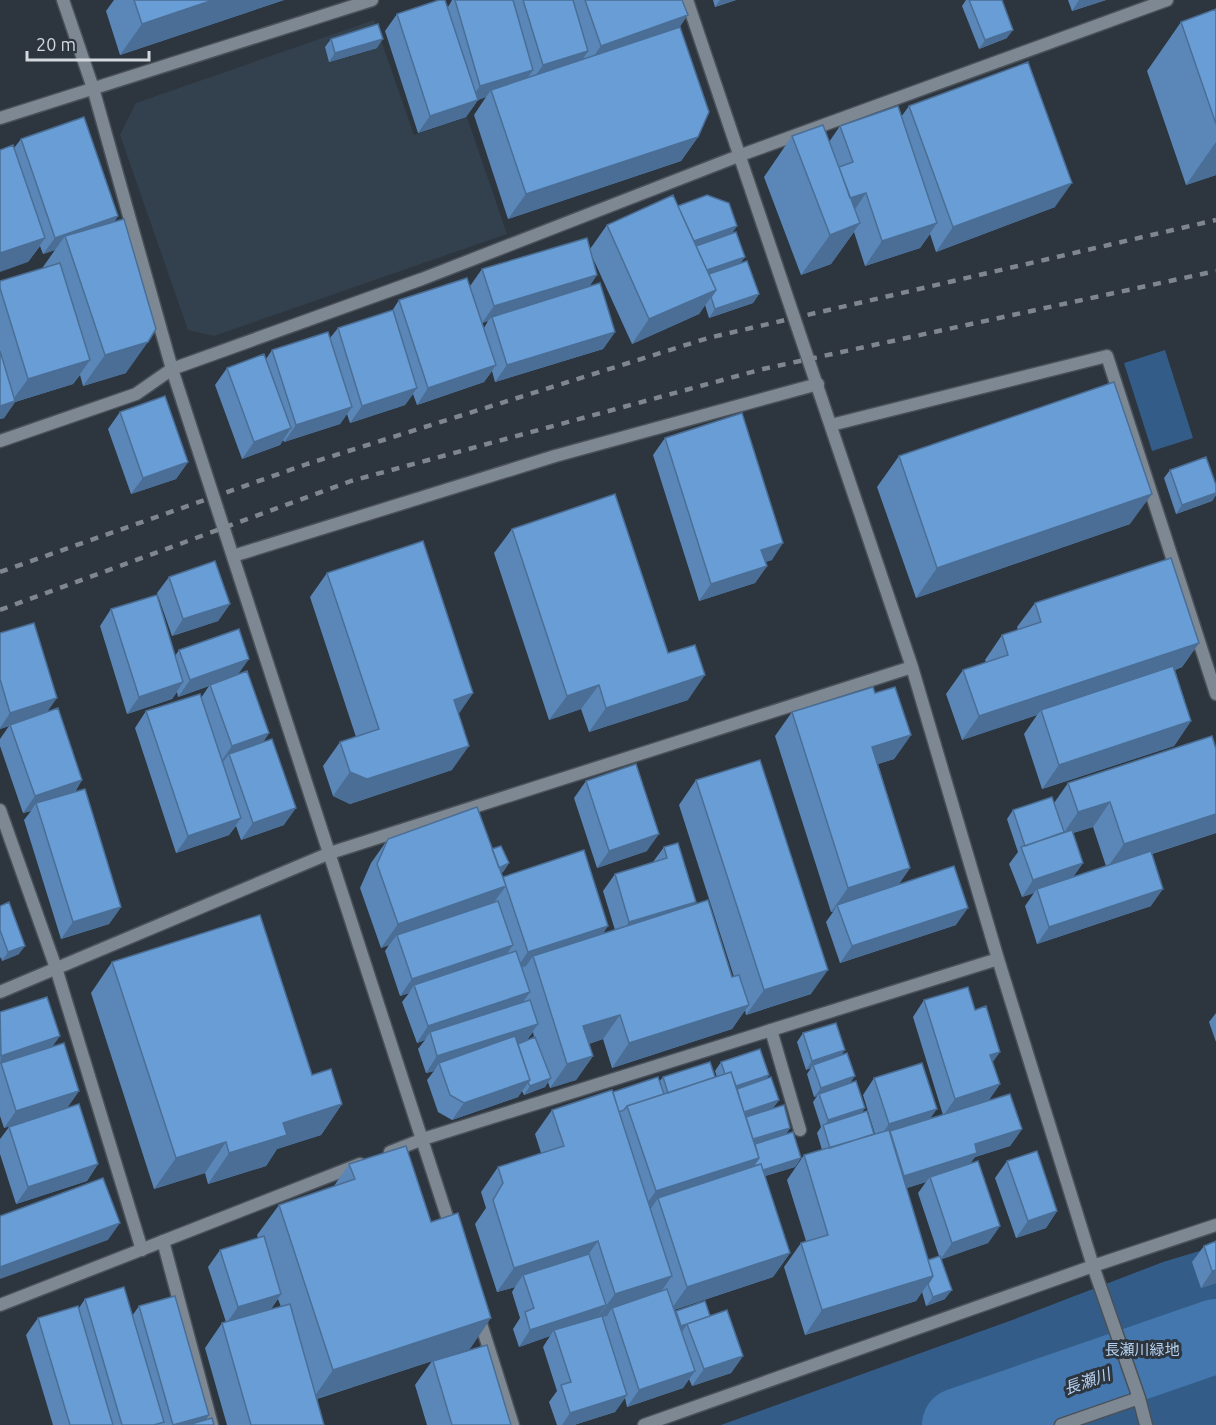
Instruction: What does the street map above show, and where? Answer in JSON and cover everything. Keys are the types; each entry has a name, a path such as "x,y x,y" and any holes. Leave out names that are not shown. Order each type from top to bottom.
{"street":[{"path":"63,0 93,88 172,369 455,1242"},
{"path":"0,118 372,0"},
{"path":"687,0 912,667 998,959 1093,1266 1146,1425"},
{"path":"0,441 136,394 172,369 422,279 741,155 1167,0"},
{"path":"831,426 1107,356 1216,694"},
{"path":"233,556 555,456 818,384"},
{"path":"0,992 330,853 912,667"},
{"path":"0,810 57,968 142,1250"},
{"path":"0,1305 423,1139 998,959"},
{"path":"771,1030 800,1130"},
{"path":"644,1425 1093,1266 1216,1226"},
{"path":"163,1241 212,1425"},
{"path":"473,1299 513,1425"},
{"path":"1061,1425 1137,1393"}],"shaded area":[{"path":"374,20 414,135 467,117 507,234 214,336 188,330 120,135 136,103"}],"green space":[{"path":"1165,350 1193,438 1152,451 1124,363"},
{"name":"長瀬川緑地","path":"1216,1246 1216,1425 721,1425 1015,1319 1163,1262"}],"building":[{"path":"134,0 213,0 142,24"},
{"path":"445,0 478,100 430,116 397,14"},
{"path":"455,0 513,0 533,70 480,86"},
{"path":"523,0 573,0 588,51 543,65"},
{"path":"585,0 682,0 688,15 601,46"},
{"path":"969,0 1002,0 1013,30 985,40"},
{"path":"1216,9 1216,124 1181,22"},
{"path":"378,24 383,39 335,53 331,39"},
{"path":"680,27 709,112 698,137 526,194 491,90"},
{"path":"1028,62 1072,183 953,227 909,106"},
{"path":"898,106 937,223 882,241 866,193 850,198 839,167 853,162 840,126"},
{"path":"84,117 118,216 55,238 21,139"},
{"path":"823,125 860,223 830,235 792,136"},
{"path":"13,145 45,238 0,253 0,150"},
{"path":"673,195 716,290 649,319 607,225"},
{"path":"707,195 729,203 737,226 694,241 678,206"},
{"path":"124,219 156,329 148,342 105,355 65,236"},
{"path":"736,232 745,257 707,270 696,246"},
{"path":"587,238 597,275 494,306 482,269"},
{"path":"747,261 759,294 715,309 711,297 716,290 709,274"},
{"path":"60,263 90,360 28,379 0,288 0,281"},
{"path":"467,278 496,365 428,388 399,300"},
{"path":"600,283 615,332 507,365 492,317"},
{"path":"393,310 417,388 362,406 338,328"},
{"path":"328,332 352,407 296,425 272,350"},
{"path":"0,351 15,401 0,406"},
{"path":"264,354 291,428 254,442 227,368"},
{"path":"1114,382 1152,494 937,568 899,456"},
{"path":"165,396 188,462 143,478 120,412"},
{"path":"742,413 783,543 761,550 767,566 711,584 665,438"},
{"path":"1206,457 1216,485 1216,493 1182,505 1170,470"},
{"path":"615,494 668,653 695,645 705,675 606,708 599,685 567,696 512,529"},
{"path":"423,541 473,693 454,700 469,746 367,779 350,772 340,742 379,729 327,573"},
{"path":"1171,558 1199,643 979,716 963,670 1008,655 1002,635 1041,622 1035,603"},
{"path":"215,561 230,604 183,619 169,577"},
{"path":"157,595 183,682 139,697 111,609"},
{"path":"34,623 57,698 10,713 0,679 0,633"},
{"path":"239,629 249,659 190,680 179,650"},
{"path":"1173,666 1191,721 1059,765 1041,710"},
{"path":"247,671 269,733 232,746 210,685"},
{"path":"873,687 875,693 895,687 911,735 872,747 910,868 848,888 792,712"},
{"path":"200,694 241,818 188,836 146,711"},
{"path":"58,708 82,780 35,796 10,725"},
{"path":"1212,736 1216,749 1216,814 1124,844 1110,802 1078,812 1068,783"},
{"path":"272,739 296,808 253,823 229,754"},
{"path":"760,760 828,970 764,990 696,780"},
{"path":"636,764 659,834 609,851 586,781"},
{"path":"85,789 121,907 73,922 36,803"},
{"path":"1052,797 1064,832 1025,846 1013,810"},
{"path":"477,807 506,886 398,924 377,864 388,839"},
{"path":"1072,830 1083,863 1033,880 1021,847"},
{"path":"678,843 696,902 629,922 615,874 667,858 664,847"},
{"path":"501,846 509,863 499,868 492,849"},
{"path":"584,850 608,926 528,952 503,877"},
{"path":"1151,851 1163,889 1049,927 1037,889"},
{"path":"954,866 968,908 852,946 837,905"},
{"path":"708,900 732,977 739,975 749,1005 629,1043 620,1015 583,1026 593,1056 567,1064 533,956"},
{"path":"498,901 513,945 412,979 397,935"},
{"path":"9,902 25,946 8,952 0,930 0,906"},
{"path":"260,915 312,1075 331,1069 342,1104 283,1123 287,1135 229,1153 226,1142 176,1158 112,962"},
{"path":"516,951 530,992 428,1026 414,985"},
{"path":"968,987 975,1010 986,1006 1000,1052 990,1055 1000,1084 955,1099 924,1000"},
{"path":"47,997 60,1036 1,1056 0,1012"},
{"path":"530,1000 538,1024 437,1056 430,1032"},
{"path":"836,1023 845,1050 812,1061 803,1033"},
{"path":"515,1036 530,1080 464,1103 450,1095 439,1063"},
{"path":"535,1037 551,1078 530,1086 518,1044"},
{"path":"64,1043 79,1091 16,1111 1,1063"},
{"path":"760,1049 769,1075 736,1086 731,1072 725,1074 721,1062"},
{"path":"847,1053 855,1076 821,1088 813,1065"},
{"path":"710,1062 715,1077 668,1093 663,1077"},
{"path":"922,1063 937,1109 889,1124 874,1078"},
{"path":"731,1072 759,1158 656,1191 627,1106"},
{"path":"658,1077 664,1094 627,1106 619,1112 613,1092"},
{"path":"771,1077 779,1100 744,1112 737,1089"},
{"path":"856,1081 865,1108 828,1120 819,1094"},
{"path":"612,1090 672,1276 615,1294 598,1241 514,1268 493,1200 503,1183 498,1167 564,1146 552,1110"},
{"path":"1010,1094 1022,1129 975,1144 977,1153 904,1176 890,1131"},
{"path":"79,1104 98,1164 28,1187 9,1127"},
{"path":"784,1105 790,1128 753,1139 746,1117"},
{"path":"867,1111 874,1134 830,1148 823,1125"},
{"path":"889,1130 933,1276 822,1310 801,1243 828,1235 804,1155"},
{"path":"793,1132 801,1158 763,1170 761,1164 753,1166 759,1158 755,1144"},
{"path":"406,1146 431,1222 458,1213 491,1318 333,1370 279,1205 355,1179 349,1164"},
{"path":"1037,1151 1057,1211 1028,1221 1007,1161"},
{"path":"978,1161 1000,1226 952,1243 930,1177"},
{"path":"761,1164 790,1253 687,1287 658,1198"},
{"path":"103,1178 120,1223 0,1267 0,1216"},
{"path":"264,1236 281,1294 238,1307 220,1250"},
{"path":"1216,1241 1216,1270 1212,1271 1204,1246"},
{"path":"589,1254 606,1305 530,1330 525,1312 534,1308 523,1275"},
{"path":"940,1256 952,1290 933,1297 928,1284 933,1276 928,1260"},
{"path":"124,1287 164,1422 154,1425 122,1425 85,1299"},
{"path":"667,1289 695,1371 639,1390 612,1308"},
{"path":"175,1296 209,1415 173,1425 139,1306"},
{"path":"705,1301 710,1316 681,1326 676,1311"},
{"path":"290,1304 324,1425 251,1425 222,1323"},
{"path":"78,1306 113,1425 70,1425 38,1318"},
{"path":"727,1310 743,1356 704,1369 687,1324"},
{"path":"602,1316 627,1395 570,1413 561,1385 571,1382 554,1330"},
{"path":"487,1345 511,1425 452,1425 433,1361"},
{"path":"212,1418 214,1425 188,1425"}],"waterway":[{"name":"長瀬川","path":"959,1425 1216,1336"}],"railway":[{"path":"0,572 307,464 708,338 1216,220"},
{"path":"0,610 351,481 763,369 1216,271"}]}
